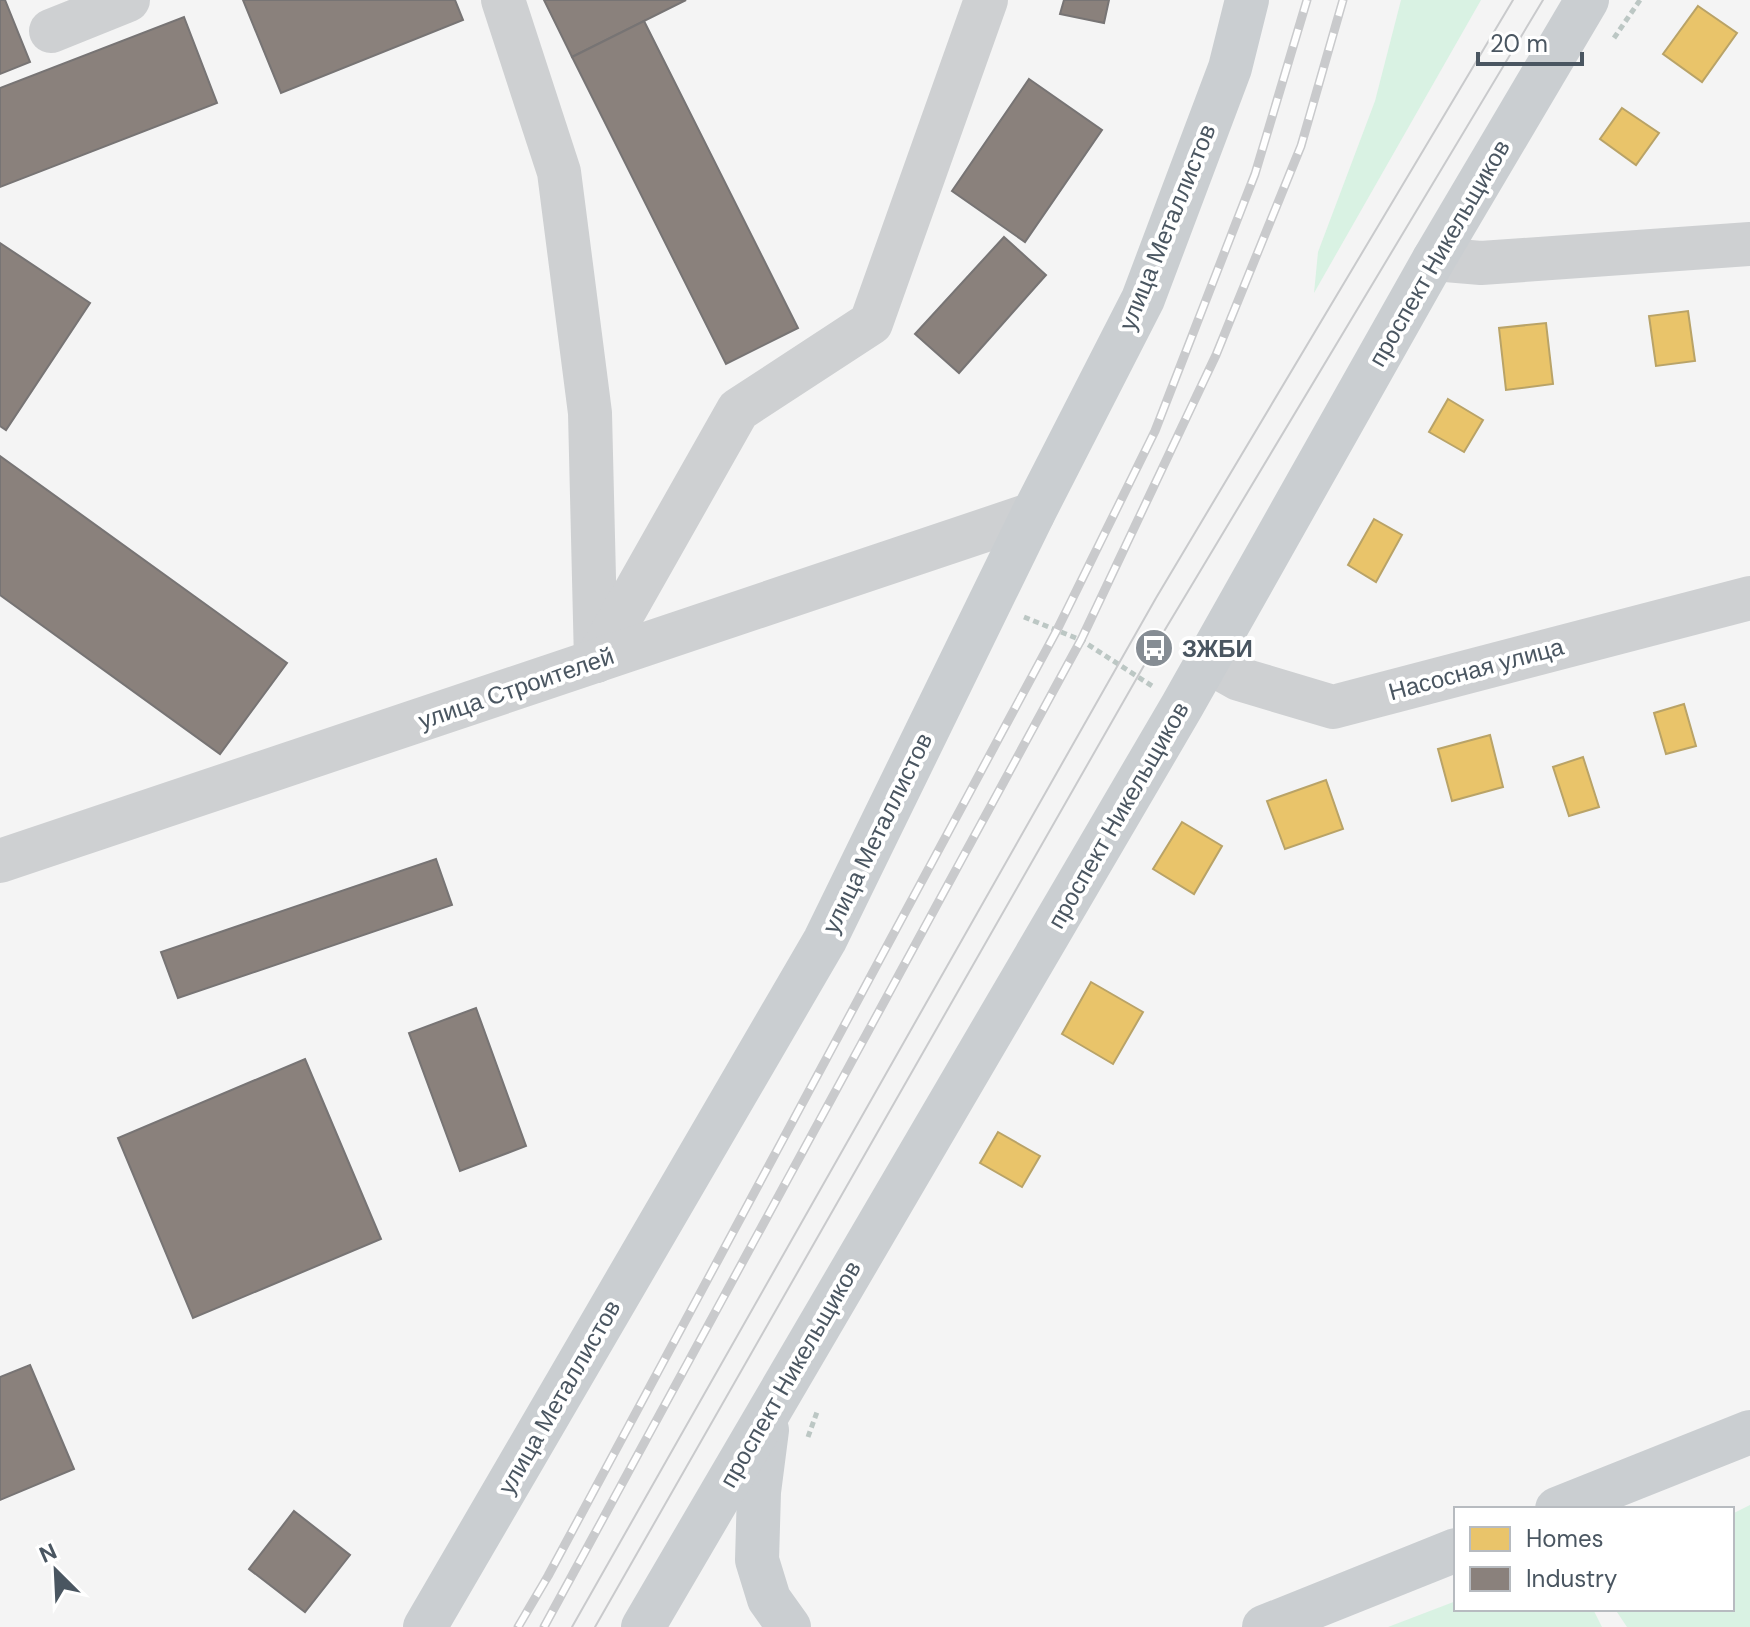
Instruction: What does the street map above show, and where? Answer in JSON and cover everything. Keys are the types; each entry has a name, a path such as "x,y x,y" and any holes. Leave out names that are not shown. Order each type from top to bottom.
{"main road":[{"name":"улица Металлистов","path":"425,1627 825,940 1033,514 1143,299 1230,68 1247,0"},
{"name":"проспект Никельщиков","path":"643,1627 1182,706 1434,259 1587,0"},
{"path":"770,1408 759,1492 757,1560 769,1599 789,1627"},
{"path":"1562,1507 1750,1432"},
{"path":"1264,1627 1454,1551"},
{"path":"665,1627 676,1570"}],"street":[{"path":"51,31 128,0"},
{"path":"503,0 559,172 590,413 596,661"},
{"path":"596,661 738,410 871,323 986,0"},
{"path":"1434,259 1481,263 1750,244"},
{"name":"улица Строителей","path":"0,861 1033,514"},
{"name":"Насосная улица","path":"1207,661 1239,679 1333,707 1750,598"}],"path":[{"path":"989,603 1081,640 1182,706"}],"green space":[{"path":"1401,0 1481,0 1314,293 1318,252 1375,101"},
{"path":"1750,1505 1750,1627 1627,1627 1616,1611 1734,1611 1734,1513"},
{"path":"1454,1602 1454,1611 1594,1611 1602,1627 1388,1627"}],"building: Homes":[{"path":"1698,6 1737,33 1702,82 1663,54"},
{"path":"1622,108 1659,133 1636,165 1600,139"},
{"path":"1688,311 1695,361 1656,366 1649,316"},
{"path":"1546,323 1553,384 1506,390 1499,328"},
{"path":"1448,399 1483,420 1464,452 1429,432"},
{"path":"1374,519 1402,535 1376,582 1348,565"},
{"path":"1684,704 1696,746 1666,754 1654,713"},
{"path":"1490,735 1503,787 1452,801 1438,749"},
{"path":"1583,757 1599,807 1569,816 1553,767"},
{"path":"1326,780 1343,829 1285,849 1267,801"},
{"path":"1182,822 1222,846 1194,894 1153,869"},
{"path":"1091,982 1143,1012 1113,1064 1062,1034"},
{"path":"998,1132 1040,1156 1022,1187 980,1163"}],"building: Industry":[{"path":"0,0 5,0 30,62 0,74"},
{"path":"243,0 455,0 463,20 281,93"},
{"path":"544,0 686,0 572,57"},
{"path":"1064,0 1109,0 1104,23 1060,14"},
{"path":"184,17 217,103 0,187 0,88"},
{"path":"644,21 798,328 726,364 572,57"},
{"path":"1029,79 1102,130 1025,242 952,191"},
{"path":"1004,237 1046,275 959,373 915,334"},
{"path":"0,243 90,303 6,430 0,426"},
{"path":"0,456 287,663 220,754 0,595"},
{"path":"436,859 452,905 178,998 161,952"},
{"path":"476,1008 526,1146 460,1171 409,1033"},
{"path":"305,1059 381,1239 193,1318 118,1138"},
{"path":"30,1365 74,1469 0,1500 0,1377"},
{"path":"294,1511 350,1555 305,1612 249,1569"}],"tram line":[{"path":"572,1627 1156,598 1513,0"},
{"path":"595,1627 1154,648 1543,0"}],"railway":[{"path":"518,1627 1057,630 1155,431 1255,174 1307,0"},
{"path":"544,1627 1081,640 1216,355 1301,146 1343,0"}],"place":[{"name":"ЗЖБИ","path":"1154,648"}]}
